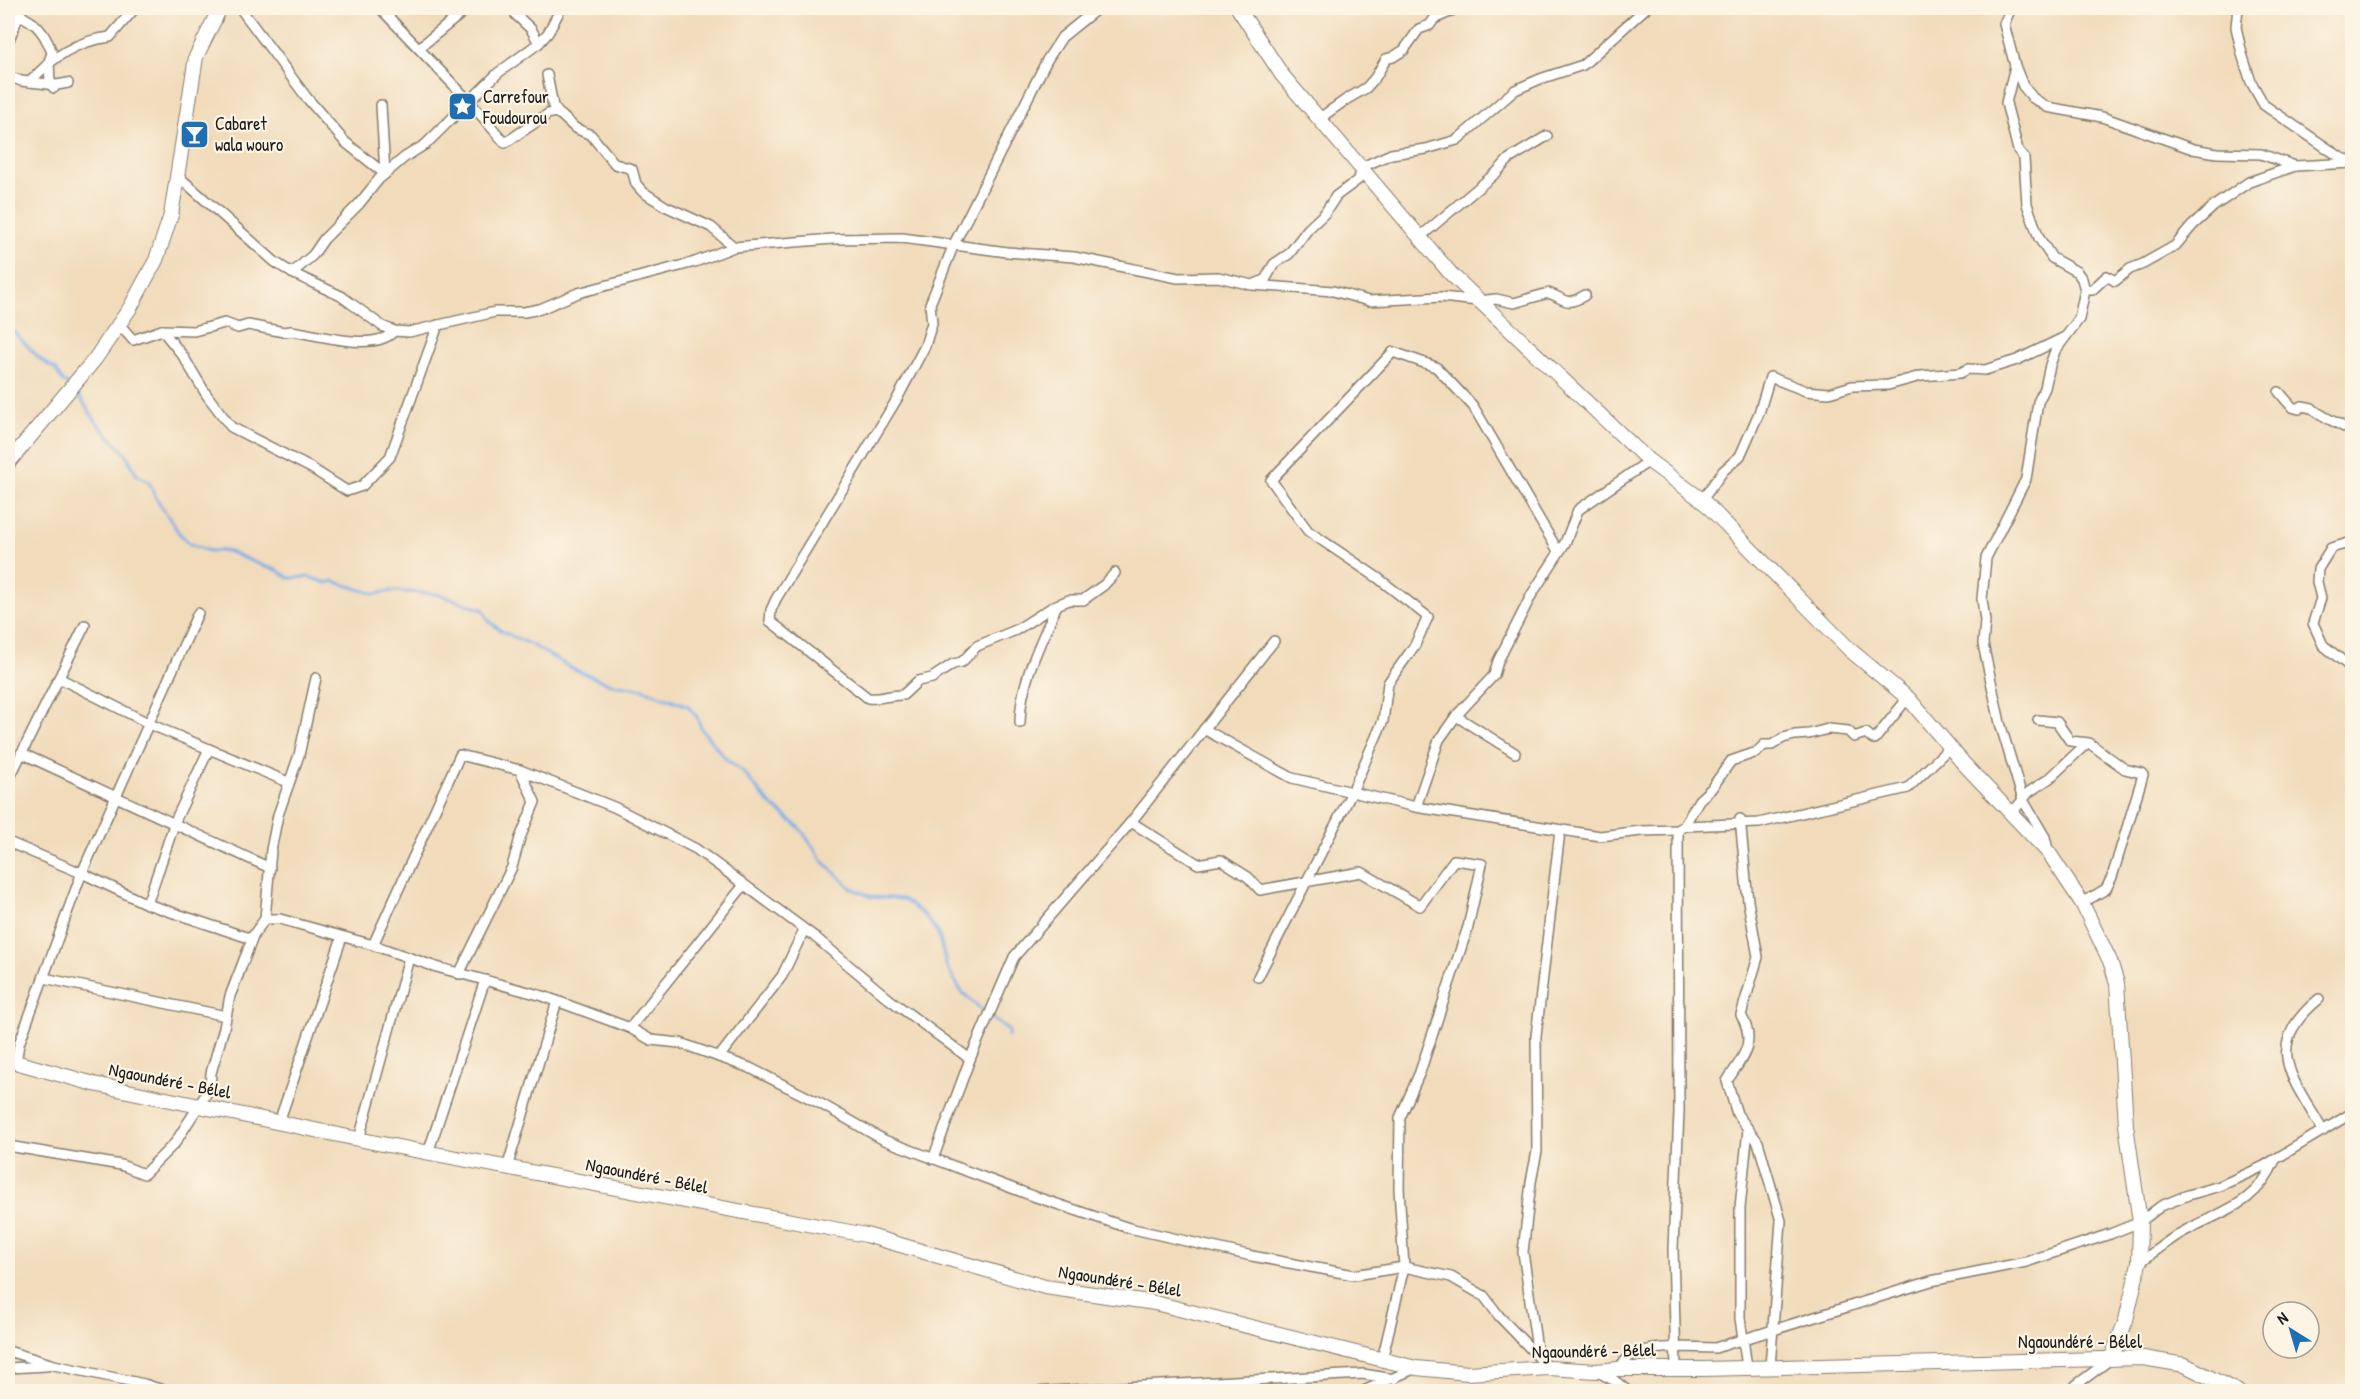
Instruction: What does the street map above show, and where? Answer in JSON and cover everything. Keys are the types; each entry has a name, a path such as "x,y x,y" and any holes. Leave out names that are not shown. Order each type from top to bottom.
{"main road":[{"path":"8,463 95,359 119,324 156,260 171,215 196,57 220,8"},
{"path":"1238,8 1282,75 1420,237 1478,301 1649,461 1702,500 1850,650 1909,699 1950,747 2049,853 2082,903 2110,961 2117,983 2126,1125 2140,1222 2139,1263 2126,1320 2111,1359"},
{"name":"Ngaoundéré - Bélel","path":"12,1061 94,1084 359,1139 866,1235 1045,1287 1155,1303 1416,1368 1468,1373 1550,1368 1596,1371 1618,1368 1770,1367 2143,1358 2185,1365 2238,1392"}],"street":[{"path":"30,82 56,56 93,39 110,37 135,8"},
{"path":"240,8 307,98 345,142 385,174"},
{"path":"380,8 468,100 505,143 548,114 559,114"},
{"path":"419,48 468,8"},
{"path":"292,273 314,255 324,239 385,174 426,144 468,100 506,67 539,44 548,33 561,8"},
{"path":"1098,8 1062,37 1047,60 954,244 930,304 932,323 926,346 897,399 776,599 771,610 770,621 868,698 880,700 895,694 903,695 918,681 932,678 953,664 962,662 977,646 1016,630 1058,605 1069,600 1083,600 1104,585 1115,573"},
{"path":"1320,118 1366,88 1386,59 1404,50 1419,29 1430,25 1434,19 1454,8"},
{"path":"1252,285 1265,280 1272,267 1289,254 1308,229 1325,213 1336,196 1359,179 1362,168 1391,153 1426,149 1457,140 1515,90 1583,65 1646,8"},
{"path":"2011,8 2004,24 2015,66 2024,86 2033,98 2047,107 2102,117 2193,149 2217,153 2260,154 2295,166 2314,167 2352,163"},
{"path":"2238,8 2236,27 2242,54 2251,82 2264,105 2352,163"},
{"path":"8,42 18,10 48,41 52,53 49,61 52,86"},
{"path":"516,15 531,29 539,44"},
{"path":"2015,66 2007,103 2018,150 2024,158 2027,204 2039,238 2052,258 2077,272 2085,290 2079,319 2055,351 2045,388 2038,402 2026,479 1986,558 1984,572 1983,644 2000,723 2023,800 2045,837 2049,853"},
{"path":"547,75 553,106 559,114 575,128 591,135 615,164 632,169 636,184 651,199 711,226 734,247"},
{"path":"8,76 21,81 52,86 68,83"},
{"path":"381,105 385,174"},
{"path":"1420,237 1497,172 1509,159 1547,136"},
{"path":"2085,290 2092,290 2107,276 2115,281 2130,269 2175,246 2214,206 2249,182 2295,166"},
{"path":"178,176 275,262 292,273 341,296 382,326 394,331 409,332 495,312 524,312 540,309 578,293 695,262 734,247 833,239 902,238 954,244 1007,252 1074,258 1178,278 1218,277 1252,285 1333,291 1369,301 1441,297 1514,303 1548,293 1563,301 1573,302 1585,295"},
{"path":"119,324 134,340 162,330 194,331 225,323 238,328 248,325 364,342 383,339 394,331"},
{"path":"162,330 183,356 206,394 231,426 311,468 347,490 362,486 390,457 438,325"},
{"path":"1702,500 1723,471 1740,456 1770,378 1806,391 1829,393 1852,386 1888,385 1922,376 1960,373 1968,369 1985,370 2017,360 2066,336"},
{"path":"1258,977 1351,794 1383,721 1388,682 1415,645 1428,617 1378,578 1308,531 1271,480 1393,352 1436,367 1473,406 1558,551"},
{"path":"2279,392 2292,407 2312,408 2314,412 2352,431"},
{"path":"1416,807 1439,740 1456,716 1494,675 1498,661 1532,594 1574,525 1578,510 1649,461"},
{"path":"2349,666 2323,645 2313,623 2321,598 2317,582 2318,568 2331,548 2352,542"},
{"path":"1020,723 1020,711 1033,661 1058,605"},
{"path":"12,1061 82,873 198,613"},
{"path":"8,781 85,625"},
{"path":"933,1159 970,1059 1014,957 1131,822 1274,641"},
{"path":"59,678 148,724 288,782"},
{"path":"8,1146 121,1165 144,1174 175,1143 210,1088 211,1073 236,976 252,939 265,919 278,815 299,755 316,678"},
{"path":"1676,1368 1673,1248 1678,1112 1681,828 1731,761 1757,752 1764,745 1773,745 1783,738 1828,729 1848,731 1854,737 1866,734 1875,739 1909,699"},
{"path":"1456,716 1515,753"},
{"path":"2038,720 2057,722 2070,741 2095,746 2125,769 2141,773 2143,776 2112,877 2106,889 2082,903"},
{"path":"1204,729 1292,778 1351,794 1416,807 1600,836 1740,821 1759,823 1908,788 1950,747"},
{"path":"2009,811 2017,807 2029,792 2050,778 2086,744"},
{"path":"147,904 174,823 209,749"},
{"path":"21,753 270,868"},
{"path":"373,945 460,755 520,770 624,812 696,849 970,1059"},
{"path":"459,974 512,867 520,838 535,802 520,770"},
{"path":"1740,821 1748,901 1758,957 1741,1015 1748,1027 1748,1050 1727,1081 1737,1114 1758,1142 1781,1221 1770,1367"},
{"path":"1131,822 1198,864 1221,860 1248,877 1260,890 1361,872 1420,906 1454,860 1482,864 1468,927 1420,1072 1400,1118 1399,1188 1404,1267 1382,1360"},
{"path":"1538,1356 1523,1252 1537,1151 1536,1036 1560,831"},
{"path":"8,842 82,873 147,904 252,939"},
{"path":"630,1028 744,885"},
{"path":"265,919 280,919 373,945 459,974 557,1001 630,1028 651,1040 680,1043 750,1068 821,1104 884,1140 1033,1196 1129,1228 1252,1256 1354,1275 1404,1267 1451,1277 1484,1296 1499,1316 1550,1368"},
{"path":"719,1057 782,976 804,930"},
{"path":"279,1122 342,937"},
{"path":"359,1139 409,958"},
{"path":"44,978 226,1016"},
{"path":"428,1153 485,980"},
{"path":"2319,999 2302,1013 2285,1045 2286,1064 2324,1131"},
{"path":"507,1168 557,1001"},
{"path":"1618,1368 1632,1354 1676,1347 1714,1348 1931,1281 2026,1262 2140,1222 2161,1206 2220,1186 2275,1160 2352,1113"},
{"path":"1747,1367 1740,1318 1740,1208 1748,1129"},
{"path":"2139,1263 2181,1233 2250,1196 2267,1179 2275,1160"},
{"path":"8,1351 54,1365 144,1384 169,1392"},
{"path":"2072,1392 2076,1385 2111,1359"},
{"path":"8,1368 54,1365"},
{"path":"1361,1392 1416,1368"},
{"path":"1596,1371 1629,1392"},
{"path":"1033,1392 1363,1374 1394,1379"}],"waterway":[{"path":"8,326 41,360 56,370 63,382 68,384"},
{"path":"75,390 97,423 126,454 137,475 149,482 156,498 179,533 190,544 209,551 227,551 277,570 289,578 309,577 327,583 333,581 375,594 391,591 438,594 484,610 488,620 501,631 532,645 573,669 608,683 643,689 688,706 697,717 702,730 726,759 743,772 769,803 799,827 823,861 851,888 872,897 903,899 924,915 938,933 947,967 961,991 1009,1031 1008,1036"}],"place":[{"name":"Carrefour Foudourou","path":"462,107"},
{"name":"Cabaret wala wouro","path":"194,134"}]}
